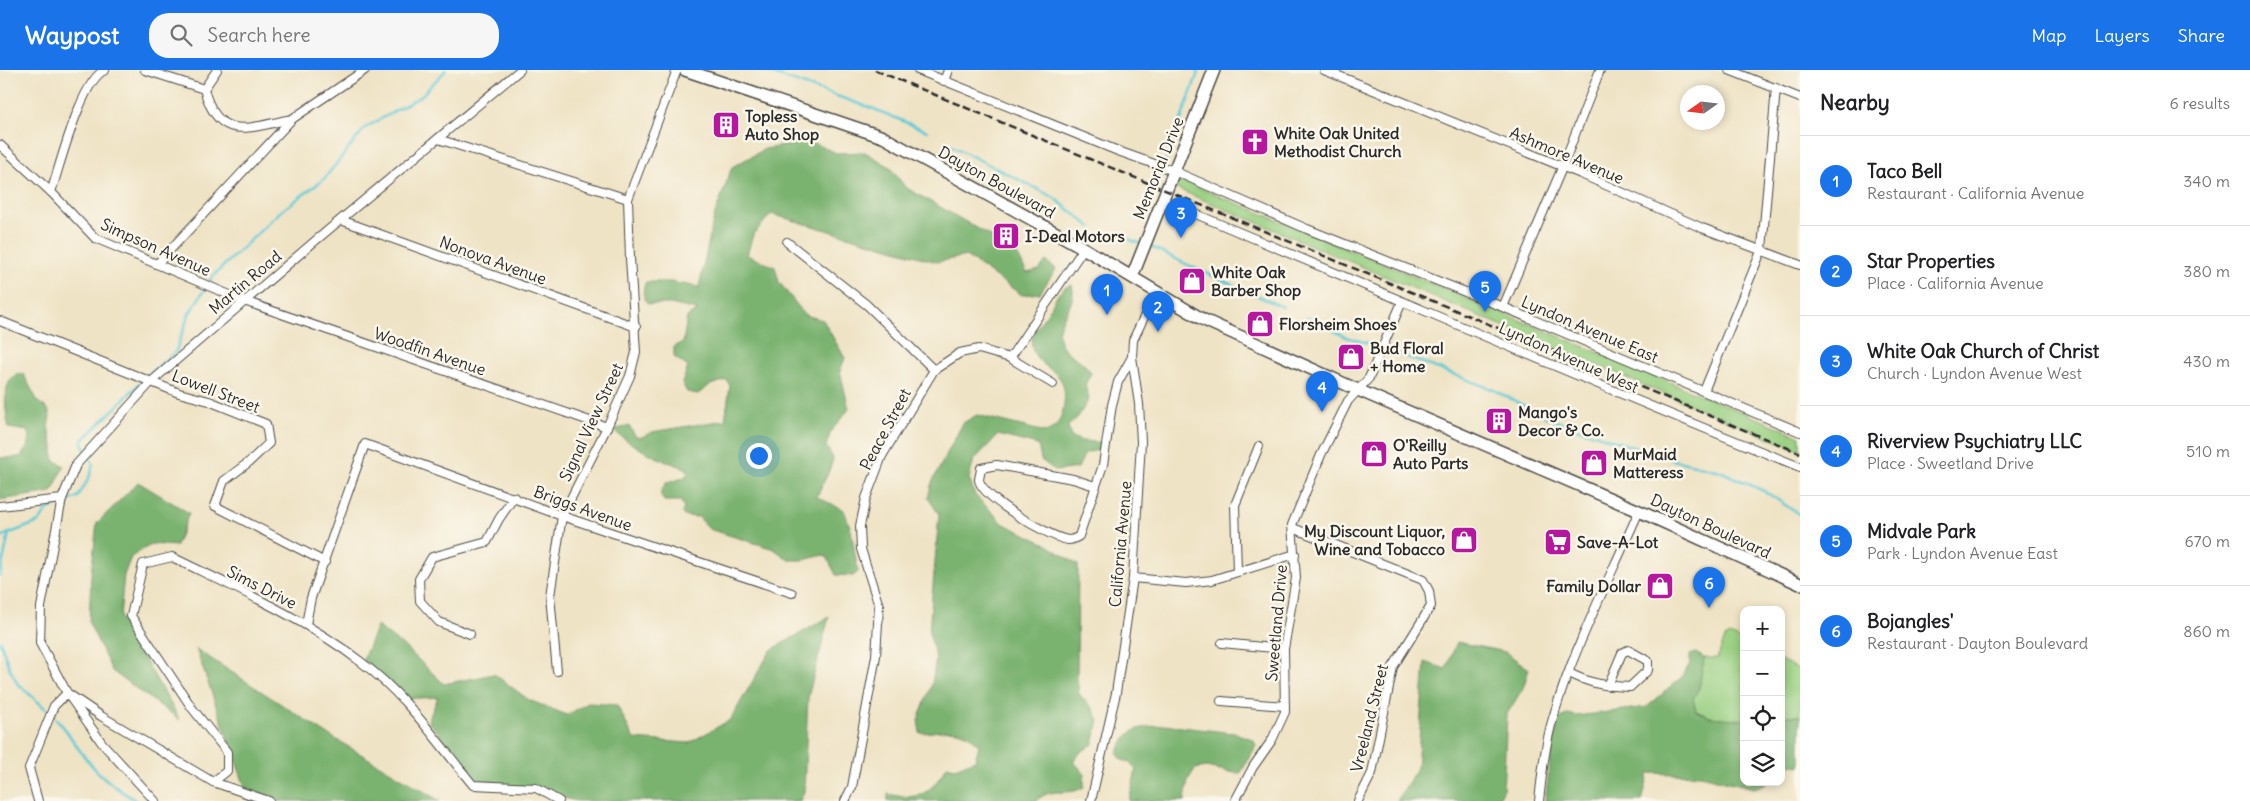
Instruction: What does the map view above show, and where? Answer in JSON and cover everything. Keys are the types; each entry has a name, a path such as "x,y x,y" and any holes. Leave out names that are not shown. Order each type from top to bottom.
{"main road":[{"name":"Dayton Boulevard","path":"685,70 882,137 1084,248 1202,319 1358,390 1639,511 1800,584"},
{"name":"Memorial Drive","path":"1132,277 1214,70"}],"street":[{"path":"51,192 85,91 101,72 105,70"},
{"path":"145,70 204,89"},
{"path":"217,70 204,89 209,108 219,121 231,127 240,128 292,119"},
{"path":"157,264 292,119 365,70"},
{"name":"Martin Road","path":"62,499 76,466 152,381 244,301 520,70"},
{"name":"Signal View Street","path":"557,671 550,596 562,516 607,427 630,376 636,352 636,327 630,258 628,199 677,70"},
{"name":"Lyndon Avenue East","path":"918,70 1118,151 1174,171 1307,229 1503,307 1800,432"},
{"path":"944,80 948,70"},
{"name":"Ashmore Avenue","path":"1324,70 1480,132 1702,228 1762,249 1800,265"},
{"path":"1503,307 1562,168 1600,70"},
{"path":"1729,70 1800,98"},
{"path":"1704,391 1762,249 1776,88"},
{"path":"438,140 628,199"},
{"name":"Simpson Avenue","path":"0,146 51,192 95,238 244,301"},
{"name":"Lyndon Avenue West","path":"1162,200 1489,337 1640,404 1800,467"},
{"name":"Nonova Avenue","path":"341,220 636,327"},
{"path":"787,242 867,305 934,370"},
{"path":"1010,358 1084,248"},
{"name":"California Avenue","path":"1091,801 1116,693 1133,578 1141,442 1139,404 1132,357 1134,340 1147,311 1162,295"},
{"name":"Woodfin Avenue","path":"244,301 607,427"},
{"name":"Sweetland Drive","path":"1235,801 1253,767 1281,723 1285,706 1284,649 1296,578 1292,525 1319,459 1348,401 1369,378 1402,302"},
{"name":"Lowell Street","path":"0,321 179,393 209,401 266,424 269,443 250,462 224,481 215,506 325,562"},
{"name":"Peace Street","path":"845,801 852,787 876,656 879,606 861,549 860,526 866,498 882,456 934,370 960,353 979,349 1010,358 1053,384"},
{"path":"1095,486 997,465 982,468 979,480 985,490 1022,520 1060,538 1071,540 1079,536 1103,465 1112,405 1118,382 1132,357"},
{"name":"Briggs Avenue","path":"325,562 366,444 562,516 792,592"},
{"path":"1237,571 1235,505 1259,446"},
{"path":"470,634 439,622 420,601 419,579 432,557 487,542 499,519 514,497"},
{"path":"0,506 62,499 41,607 40,643 67,693 102,743 156,801"},
{"path":"1539,801 1549,735 1569,673 1639,511"},
{"name":"Vreeland Street","path":"1293,528 1423,580 1430,590 1431,606 1393,667 1372,773 1358,801"},
{"path":"1133,578 1186,583 1212,580 1295,554"},
{"name":"Sims Drive","path":"213,782 228,772 226,752 192,708 132,616 143,564 172,557 306,624 362,662 403,699 473,785 536,788 559,801"},
{"path":"306,624 311,598 325,562"},
{"path":"1222,643 1284,649"},
{"path":"1569,673 1588,683 1608,686 1630,687 1648,670 1648,661 1628,650 1622,654 1608,686"},
{"path":"67,693 101,716 213,782 269,801"},
{"path":"38,801 29,768 54,706 67,693"},
{"path":"1221,701 1285,706"}],"green space":[{"path":"801,143 816,144 836,153 865,152 890,167 905,187 1003,243 1018,256 1027,273 1039,270 1046,261 1056,269 1040,293 1022,295 966,256 937,262 771,214 753,235 747,255 775,267 779,282 805,315 823,320 845,358 840,371 849,409 831,431 826,446 833,458 817,497 844,510 851,530 858,572 853,576 836,575 827,557 823,555 803,560 789,560 774,549 709,529 699,517 684,516 682,513 684,508 681,501 664,501 660,493 666,483 683,478 688,474 686,468 648,453 630,443 613,430 629,426 636,437 642,437 652,432 725,420 730,386 727,380 710,385 698,394 687,392 682,383 688,367 674,357 674,346 683,343 687,317 698,310 670,304 648,304 643,293 644,288 646,282 671,282 699,287 714,217 732,167 765,149"},
{"path":"1178,179 1800,436 1800,451 1175,188"},
{"path":"1072,285 1073,294 1061,323 1059,338 1066,351 1084,364 1091,373 1085,385 1089,399 1078,417 1068,426 1071,437 1082,441 1101,442 1098,450 1085,453 1078,468 1056,471 1041,460 1038,445 998,435 974,460 969,478 975,495 1004,524 1046,544 1078,565 1077,680 1079,694 1092,707 1099,720 1093,744 1081,752 1073,761 1084,773 1084,787 1071,792 1054,792 1042,796 1036,801 888,801 888,794 909,797 924,793 930,789 947,766 955,768 975,760 979,746 966,734 952,730 920,733 918,720 932,684 936,659 929,632 939,514 928,498 932,482 963,423 977,415 1045,432 1055,427 1058,423 1063,411 1065,398 1063,385 1057,375 1037,357 1032,341 1035,331 1058,294 1064,288"},
{"path":"23,373 38,402 48,409 50,417 48,427 53,446 53,459 64,466 52,492 0,500 0,458 20,457 29,445 28,431 9,428 6,412 7,387 16,375"},
{"path":"138,482 189,513 176,546 152,544 131,557 124,575 120,617 180,720 112,671 89,623 91,575 97,523"},
{"path":"829,617 808,697 804,792 800,801 577,801 477,779 428,721 438,697 403,699 362,662 377,626 407,649 444,684 494,674 529,700 567,715 588,703 617,705 634,739 689,743 730,720 771,650"},
{"path":"1730,635 1740,639 1740,720 1710,717 1696,711 1693,699 1699,688 1704,658 1717,658 1725,638"},
{"path":"1457,642 1505,652 1529,669 1523,688 1507,714 1503,791 1497,801 1397,801 1417,768 1425,662 1446,669"},
{"path":"196,649 327,734 440,801 250,801"},
{"path":"1696,653 1704,658 1699,688 1693,699 1696,711 1710,717 1740,720 1740,785 1700,775 1649,773 1642,801 1545,801 1552,750 1559,719 1568,714 1577,716 1647,707 1683,676 1690,663 1690,655"},
{"path":"1785,662 1800,670 1800,716 1785,716"},
{"path":"1785,716 1800,716 1800,766 1785,764"},
{"path":"1164,725 1234,733 1253,739 1256,746 1240,774 1206,767 1195,769 1188,780 1185,801 1129,801 1136,770 1130,762 1122,760 1117,753 1121,744 1135,730"}],"waterway":[{"path":"146,377 176,351 189,314 213,276 280,212 324,179 365,128 421,96 446,70"},
{"path":"762,70 874,109 927,131"},
{"path":"1157,186 1199,70"},
{"path":"946,143 1053,197 1091,227"},
{"path":"1122,237 1142,244"},
{"path":"1148,245 1190,266 1283,307"},
{"path":"1308,318 1346,337 1379,346"},
{"path":"1388,350 1492,389 1552,420 1673,460 1720,471 1766,492 1800,515"},
{"path":"0,537 39,522 48,509 78,497 89,478 92,468 90,456 82,441 142,381"},
{"path":"0,576 9,533"},
{"path":"0,641 17,683 46,709"},
{"path":"55,718 99,773 137,801"}],"railway":[{"path":"875,70 1800,453"}],"place":[{"name":"Topless Auto Shop","path":"726,125"},
{"name":"White Oak United Methodist Church","path":"1255,142"},
{"name":"I-Deal Motors","path":"1006,236"},
{"name":"White Oak Church of Christ","path":"1181,238"},
{"name":"White Oak Barber Shop","path":"1192,281"},
{"name":"Midvale Park","path":"1485,312"},
{"name":"Taco Bell","path":"1107,315"},
{"name":"Florsheim Shoes","path":"1260,324"},
{"name":"Star Properties","path":"1158,332"},
{"name":"Bud Floral + Home","path":"1351,357"},
{"name":"Riverview Psychiatry LLC","path":"1322,412"},
{"name":"Mango's Decor & Co.","path":"1499,421"},
{"name":"O'Reilly Auto Parts","path":"1374,454"},
{"name":"MurMaid Matteress","path":"1594,463"},
{"name":"My Discount Liquor, Wine and Tobacco","path":"1464,540"},
{"name":"Save-A-Lot","path":"1558,542"},
{"name":"Family Dollar","path":"1660,586"},
{"name":"Bojangles'","path":"1709,608"}]}
